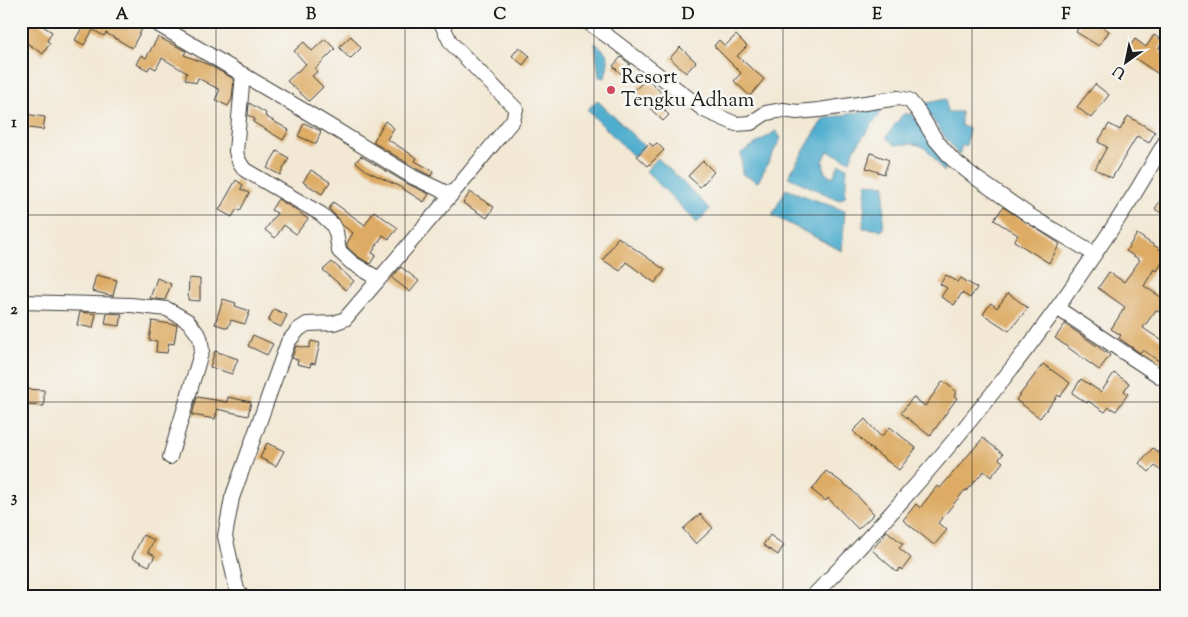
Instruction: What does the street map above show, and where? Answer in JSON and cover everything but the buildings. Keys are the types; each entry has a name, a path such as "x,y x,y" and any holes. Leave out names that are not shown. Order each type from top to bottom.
{"street":[{"path":"152,21 413,177 451,195"},
{"path":"242,596 237,590 224,536 232,498 288,342 298,329 308,324 334,323 345,319 513,120 516,109 451,43 440,21"},
{"path":"586,21 704,110 736,124 751,123 766,113 783,110 797,112 898,98 909,100 935,139 952,159 1028,215 1094,254"},
{"path":"243,74 237,158 245,170 322,214 332,224 336,232 339,251 352,263 379,279"},
{"path":"814,596 966,428 1057,308 1129,203 1167,139"},
{"path":"21,302 122,305 167,309 188,321 200,336 202,350 170,457"},
{"path":"1057,308 1167,381"}],"water":[{"path":"595,43 607,54 608,66 605,78 599,77"},
{"path":"946,99 947,112 961,112 961,126 969,128 966,147 962,145 959,156 921,104"},
{"path":"597,100 644,146 634,157 587,110"},
{"path":"878,108 882,111 855,148 850,161 828,151 823,161 825,173 833,177 839,164 847,167 845,197 839,200 788,177 823,119"},
{"path":"903,114 912,114 948,162 944,172 925,148 914,144 895,145 886,137"},
{"path":"776,131 781,138 758,182 742,174 741,153"},
{"path":"658,158 710,209 697,223 646,171"},
{"path":"866,183 885,185 883,230 863,228"},
{"path":"786,189 845,211 842,251 772,215"}],"place":[{"name":"Resort Tengku Adham","path":"611,90"}]}
